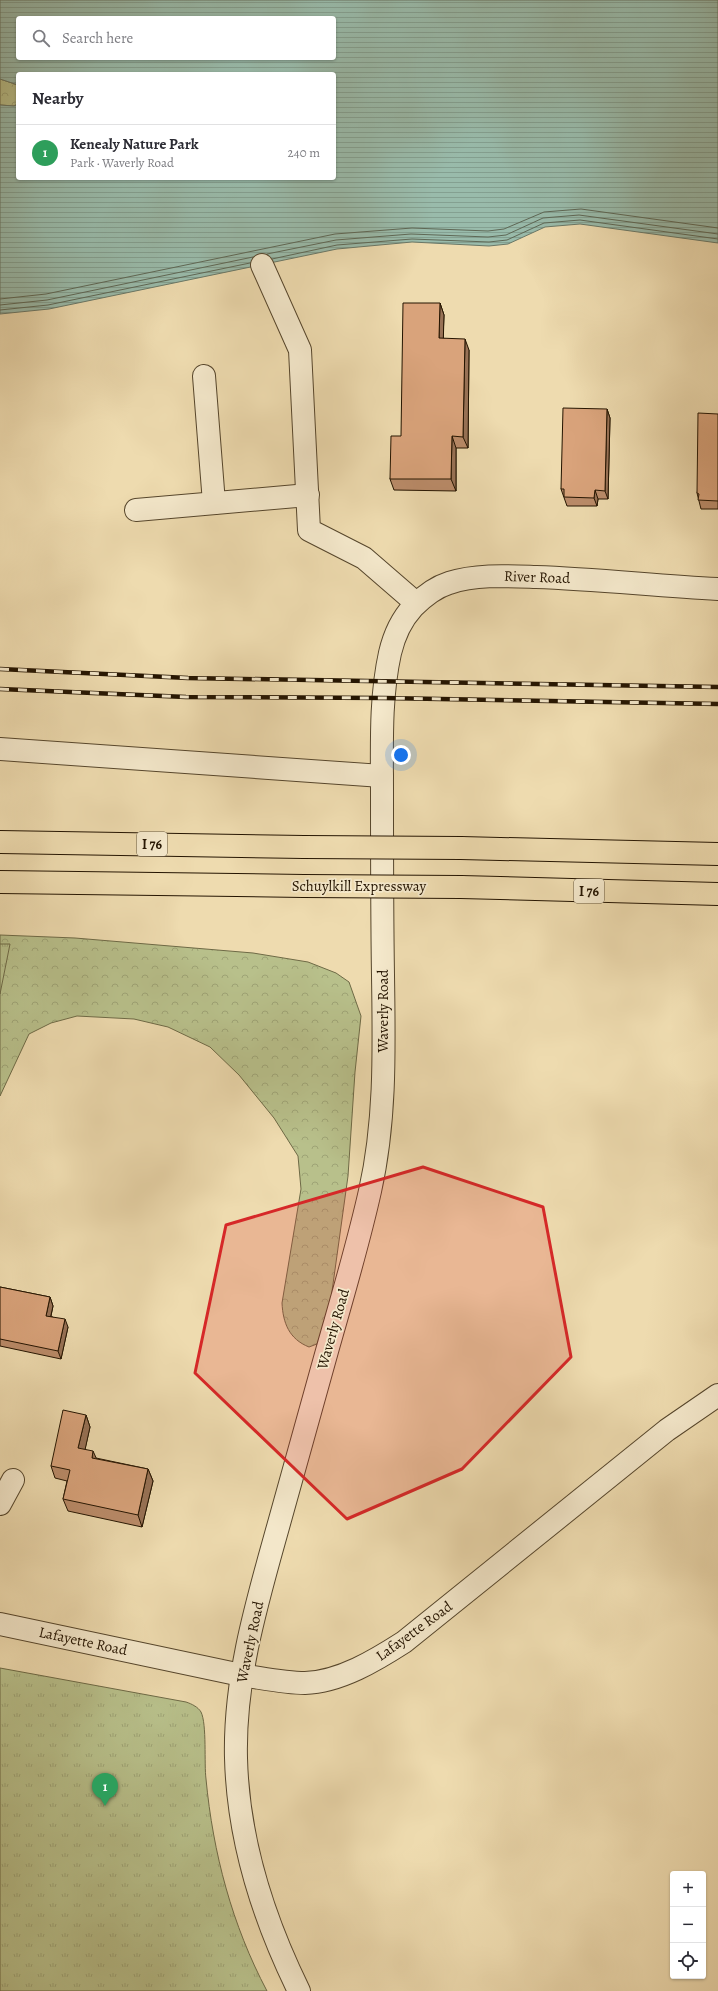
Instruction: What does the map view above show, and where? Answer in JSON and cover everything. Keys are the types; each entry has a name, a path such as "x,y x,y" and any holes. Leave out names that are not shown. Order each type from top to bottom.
{"highway":[{"name":"I 76","path":"0,842 461,848 718,854"},
{"name":"Schuylkill Expressway","path":"0,882 460,887 718,894"}],"street":[{"path":"262,265 300,350 309,530 364,558 416,603"},
{"path":"204,376 214,503"},
{"path":"136,510 308,495"},
{"name":"River Road","path":"391,651 395,636 405,617 416,603 429,593 448,583 469,579 498,576 579,579 718,589"},
{"name":"Waverly Road","path":"299,1991 279,1952 263,1908 249,1855 239,1799 236,1756 241,1675 265,1573 351,1266 370,1190 380,1134 384,1051 382,776 384,698 391,651"},
{"path":"0,749 382,776"},
{"name":"Lafayette Road","path":"0,1624 241,1675 306,1683 340,1676 373,1661 404,1642 667,1430 718,1395"},
{"path":"0,1504 13,1480"}],"highlighted area":[{"path":"423,1167 543,1207 571,1357 462,1469 347,1519 195,1373 226,1225"}],"green space":[{"path":"0,79 16,84 16,105 0,105"},
{"path":"0,935 75,938 253,953 308,962 336,973 349,982 361,1016 355,1072 348,1176 329,1313 317,1344 309,1347 296,1340 288,1330 284,1317 282,1303 301,1189 298,1156 274,1118 239,1075 210,1047 168,1027 134,1019 77,1016 51,1023 29,1034 0,1096"},
{"path":"0,944 10,944 0,994"},
{"path":"0,1668 186,1702 200,1710 204,1725 205,1772 209,1807 219,1861 234,1914 267,1991 0,1991"}],"water":[{"path":"0,0 718,0 718,243 580,224 545,227 508,244 489,246 412,242 337,249 49,309 0,314 0,105 16,105 16,180 336,180 336,72 16,72 16,84 0,79"}],"building":[{"path":"403,303 440,303 439,338 465,339 463,437 452,436 451,479 390,479 391,436 401,436"},
{"path":"563,408 607,409 605,491 595,490 594,498 564,497 564,489 561,489"},
{"path":"698,413 718,414 718,501 698,500"},
{"path":"0,1287 50,1297 46,1316 65,1319 58,1351 0,1339"},
{"path":"63,1410 86,1415 78,1448 93,1451 92,1458 148,1469 138,1515 63,1499 70,1470 51,1466"}],"railway":[{"path":"0,669 188,678 718,687"},
{"path":"0,689 186,697 384,698 718,704"}],"place":[{"name":"Kenealy Nature Park","path":"105,1806"}]}
